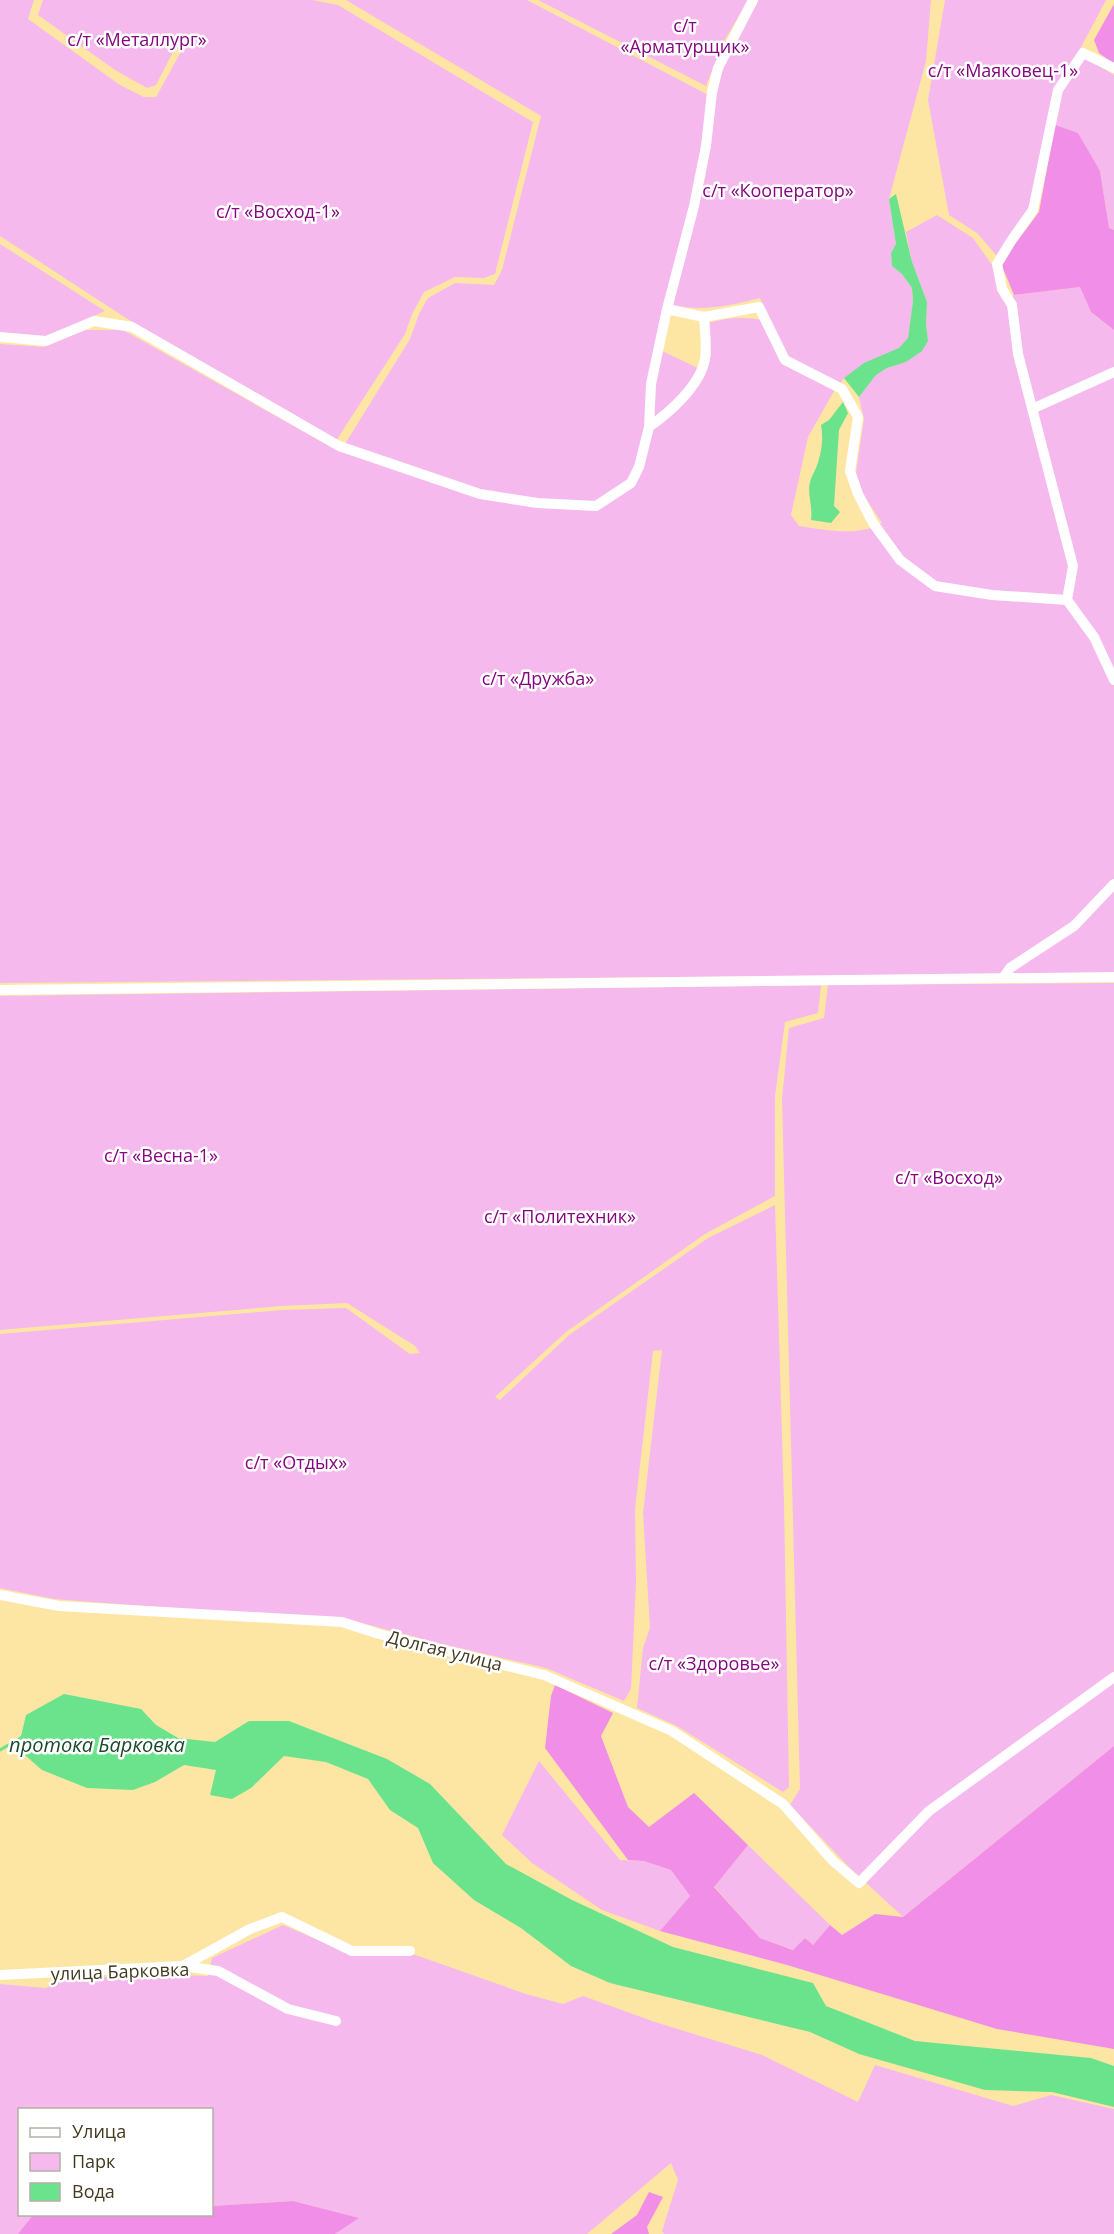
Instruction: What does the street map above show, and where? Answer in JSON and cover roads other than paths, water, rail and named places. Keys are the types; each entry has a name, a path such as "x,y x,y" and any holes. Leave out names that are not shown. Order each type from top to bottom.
{"street":[{"path":"0,337 46,341 94,321 132,327 339,446 480,494 537,503 596,506 631,483 639,467 650,427 651,384 667,309 694,206 706,146 712,92 718,68 753,0"},
{"path":"1114,68 1083,52 1058,90 1034,210 997,264 1002,289 1012,305 1018,354 1073,566 1067,600 1094,637 1114,680"},
{"path":"667,309 704,317 759,307 785,360 842,389 858,417 850,471 855,487 873,523 900,560 936,586 992,595 1067,600"},
{"path":"650,427 673,409 696,380 705,361 704,317"},
{"path":"1032,409 1114,372"},
{"path":"1003,978 1010,968 1074,926 1114,884"},
{"path":"0,990 1114,977"},
{"name":"Долгая улица","path":"0,1595 59,1606 342,1622 390,1637 544,1675 672,1731 783,1804 833,1861 859,1883 929,1811 1114,1677"},
{"path":"183,1966 250,1929 282,1917 352,1951 410,1951"},
{"name":"улица Барковка","path":"0,1975 183,1966 218,1971 288,2009 336,2021"}],"water":[{"path":"896,194 912,262 927,302 928,341 922,351 906,362 887,368 876,375 859,397 844,378 864,363 899,348 908,338 913,301 912,288 902,274 892,266 891,253 896,244 889,199"},
{"path":"843,402 848,413 839,430 834,506 840,512 831,523 811,520 809,487 821,452 821,425 829,420"},
{"name":"протока Барковка","path":"64,1694 141,1709 156,1725 178,1738 215,1742 249,1721 289,1721 387,1759 430,1784 506,1864 572,1900 673,1947 813,1983 826,2006 915,2041 1091,2058 1114,2066 1114,2107 1052,2092 985,2090 859,2054 810,2032 610,1983 571,1966 521,1928 474,1900 433,1863 418,1828 390,1810 368,1779 326,1762 284,1756 251,1788 232,1799 210,1795 216,1770 184,1765 155,1782 133,1790 87,1788 42,1770 18,1749 26,1715"}],"waterway":[{"path":"0,1750 24,1736"}],"park label":[{"name":"с/т «Арматурщик»","path":"685,36"},
{"name":"с/т «Металлург»","path":"137,39"},
{"name":"с/т «Маяковец-1»","path":"1003,70"},
{"name":"с/т «Кооператор»","path":"778,190"},
{"name":"с/т «Восход-1»","path":"278,211"},
{"name":"с/т «Дружба»","path":"538,678"},
{"name":"с/т «Весна-1»","path":"161,1155"},
{"name":"с/т «Восход»","path":"949,1177"},
{"name":"с/т «Политехник»","path":"560,1216"},
{"name":"с/т «Отдых»","path":"296,1462"},
{"name":"с/т «Здоровье»","path":"714,1663"}]}
